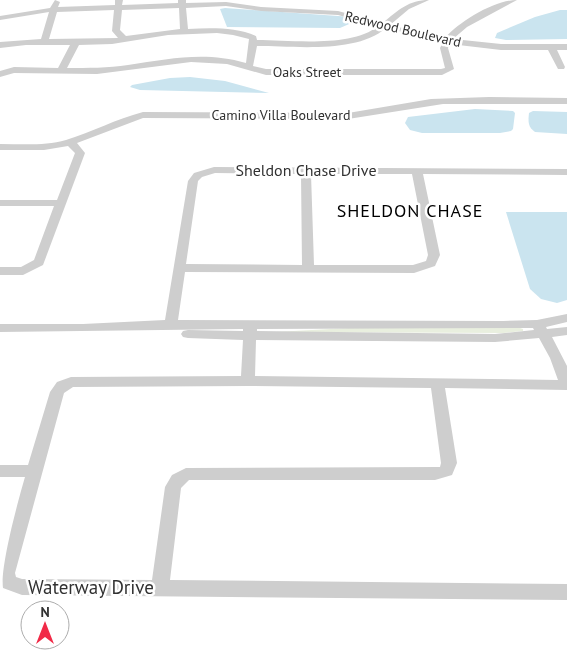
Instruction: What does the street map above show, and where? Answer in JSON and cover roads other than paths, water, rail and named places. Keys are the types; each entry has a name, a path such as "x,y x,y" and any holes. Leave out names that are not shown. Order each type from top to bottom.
{"street":[{"path":"254,42 347,42 373,35 406,7 425,0"},
{"path":"449,39 467,22 513,0"},
{"path":"182,2 184,32"},
{"name":"Redwood Boulevard","path":"0,16 55,5 182,2 219,4 244,2 271,10 308,5 449,39 488,46 567,43"},
{"path":"118,4 117,33 124,38"},
{"path":"44,42 55,5"},
{"path":"0,45 44,42 106,42 124,38 184,32 245,34 253,36 254,42 251,62 248,67"},
{"name":"Oaks Street","path":"0,74 14,70 118,69 182,59 218,60 266,72 442,72 450,69 444,48 449,39"},
{"path":"61,71 76,42"},
{"name":"Redwood Boulevard","path":"533,45 567,47"},
{"path":"551,47 561,67"},
{"name":"Camino Villa Boulevard","path":"0,147 46,147 71,142 126,118 143,115 348,116 372,114 414,104 445,100 567,101"},
{"path":"0,271 22,271 39,262 80,153 71,142"},
{"name":"Sheldon Chase Drive","path":"171,324 178,268 193,181 198,175 214,170 567,172"},
{"path":"306,170 308,269"},
{"path":"178,268 414,269 432,263 434,255 417,171"},
{"path":"0,203 62,204"},
{"path":"83,328 106,331 250,330 495,338 540,329 567,318"},
{"path":"0,328 83,328 171,324 250,330"},
{"path":"540,329 567,331"},
{"path":"540,329 557,358 567,385"},
{"path":"248,381 250,330"},
{"name":"Waterway Drive","path":"567,385 437,382 76,380 66,384 57,392 6,573 9,582 22,587 567,592"},
{"path":"160,587 173,487 178,479 186,474 435,474 446,471 449,463 437,382"},
{"path":"0,471 35,471"}],"water":[{"path":"220,9 352,17 356,21 340,28 227,27"},
{"path":"567,10 567,39 506,40 495,38 497,33 535,17"},
{"path":"190,77 225,81 269,93 140,90 130,87 132,85 170,78"},
{"path":"475,109 513,111 515,113 513,129 500,133 422,133 410,130 405,123 408,117"},
{"path":"533,111 567,112 567,134 535,132 529,122 529,113"},
{"path":"506,212 567,212 567,300 557,303 541,299 530,289"}],"district":[{"name":"SHELDON CHASE","path":"410,211"}]}
